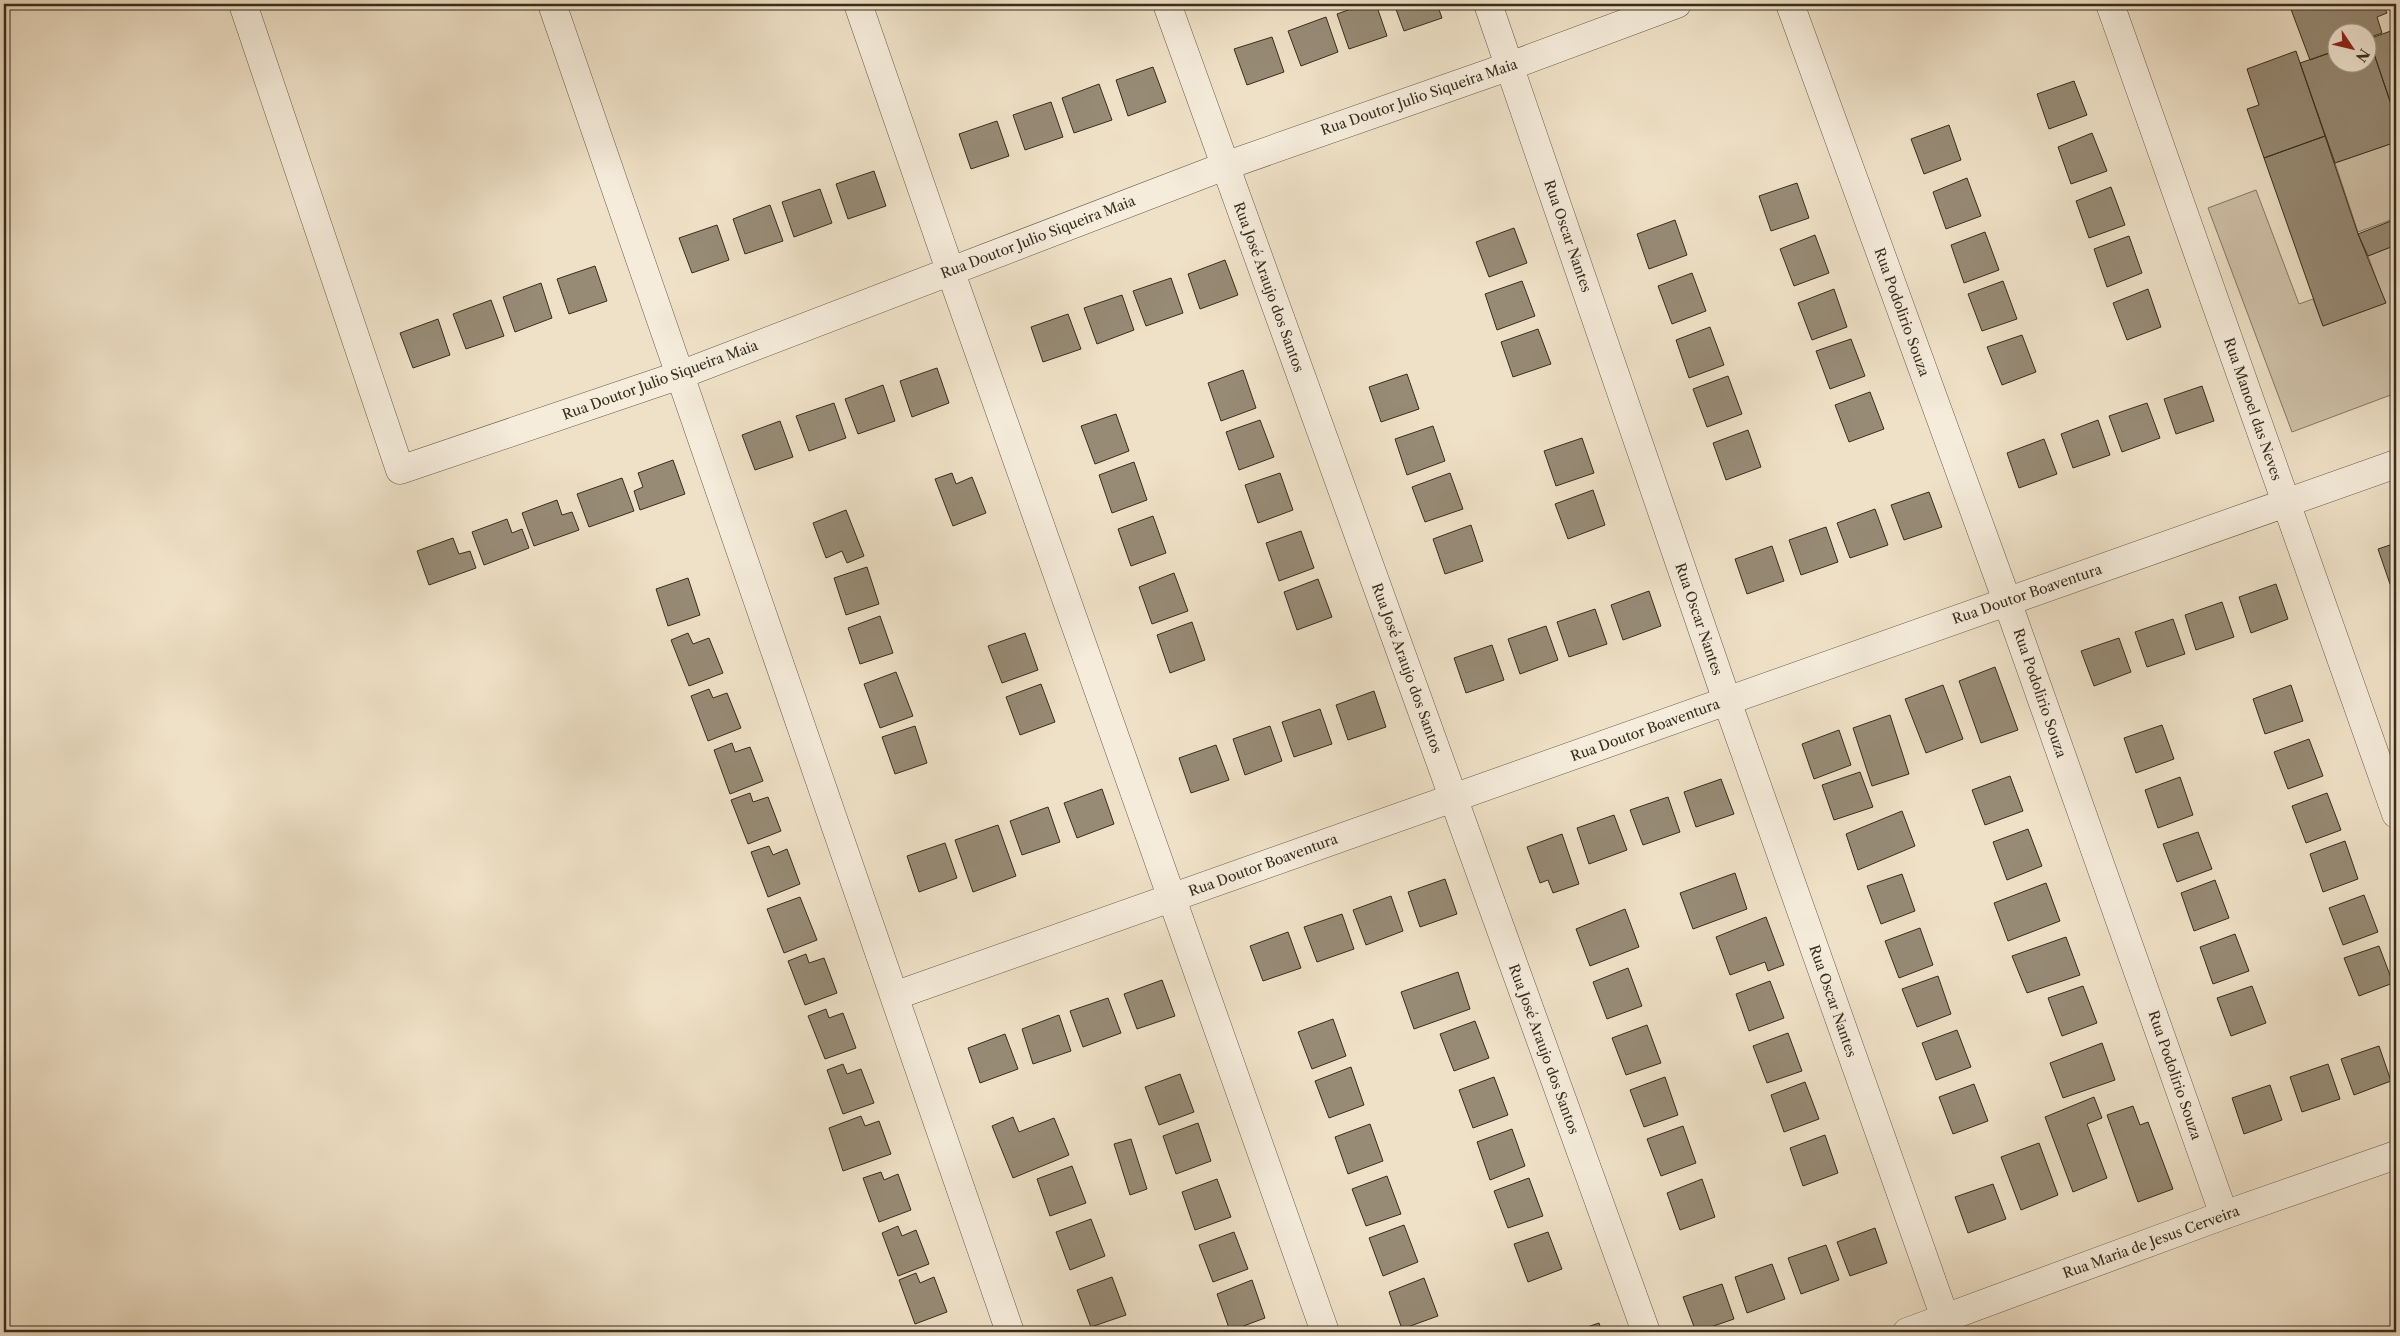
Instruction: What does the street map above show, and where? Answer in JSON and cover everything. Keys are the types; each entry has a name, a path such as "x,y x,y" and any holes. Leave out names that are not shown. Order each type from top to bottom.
{"street":[{"name":"Rua Doutor Julio Siqueira Maia","path":"243,4 400,470 680,375 1224,166 1510,66 1677,4"},
{"path":"552,4 1010,1332"},
{"path":"858,4 1325,1332"},
{"name":"Rua José Araujo dos Santos","path":"1167,4 1646,1332"},
{"name":"Rua Oscar Nantes","path":"1488,4 1727,701 1945,1318"},
{"name":"Rua Podolirio Souza","path":"1790,4 2007,601 2224,1214"},
{"name":"Rua Manoel das Neves","path":"2110,4 2396,814"},
{"name":"Rua Doutor Boaventura","path":"894,996 2396,464"},
{"name":"Rua Maria de Jesus Cerveira","path":"1907,1332 2224,1214 2396,1155"}],"shaded area":[{"path":"2396,142 2396,218 2358,232 2335,163"},
{"path":"2256,190 2299,304 2313,299 2323,326 2385,303 2368,256 2396,245 2396,393 2292,432 2208,208"}],"building":[{"path":"1365,4 1376,4 1387,36 1349,49 1337,14"},
{"path":"1394,4 1437,4 1442,18 1404,31"},
{"path":"2289,4 2383,4 2387,13 2377,17 2382,33 2378,34 2378,22 2328,22 2328,54 2310,60"},
{"path":"1326,17 1338,52 1301,66 1288,31"},
{"path":"2396,29 2396,119 2378,66 2378,36"},
{"path":"1272,37 1284,72 1247,85 1234,49"},
{"path":"2296,51 2325,136 2264,158 2247,109 2259,105 2247,69"},
{"path":"2328,53 2328,72 2378,72 2378,66 2396,119 2396,142 2335,163 2300,63"},
{"path":"1153,67 1166,102 1128,116 1116,80"},
{"path":"2074,81 2087,115 2049,129 2037,94"},
{"path":"1099,84 1112,120 1074,133 1062,98"},
{"path":"1051,102 1063,137 1025,150 1013,115"},
{"path":"997,121 1009,156 971,169 959,134"},
{"path":"1949,125 1961,160 1924,174 1911,139"},
{"path":"2092,133 2107,171 2071,184 2058,147"},
{"path":"2325,136 2358,234 2386,303 2323,326 2264,158"},
{"path":"874,171 886,206 848,219 836,184"},
{"path":"1967,178 1981,216 1946,229 1933,192"},
{"path":"1797,183 1809,218 1771,231 1759,196"},
{"path":"2111,187 2125,225 2089,238 2076,201"},
{"path":"820,189 832,223 794,237 782,202"},
{"path":"770,205 783,241 745,254 733,219"},
{"path":"2396,219 2396,245 2368,256 2358,234"},
{"path":"1675,220 1687,255 1649,269 1637,234"},
{"path":"717,225 729,260 692,273 679,238"},
{"path":"1514,228 1527,263 1489,277 1476,242"},
{"path":"1985,232 1999,270 1964,283 1951,245"},
{"path":"1815,235 1829,273 1794,286 1780,249"},
{"path":"2129,236 2142,273 2107,287 2094,249"},
{"path":"1225,260 1238,295 1200,309 1188,274"},
{"path":"595,266 607,301 569,314 557,279"},
{"path":"1692,273 1706,311 1672,324 1658,286"},
{"path":"1171,278 1183,313 1146,326 1133,291"},
{"path":"1522,281 1535,316 1497,330 1485,294"},
{"path":"2003,281 2017,319 1982,331 1968,294"},
{"path":"541,283 552,318 515,332 503,297"},
{"path":"1834,289 1847,327 1812,340 1798,303"},
{"path":"2148,289 2161,327 2127,340 2113,303"},
{"path":"1122,295 1134,330 1097,344 1084,308"},
{"path":"491,300 504,336 466,349 453,314"},
{"path":"1068,314 1081,349 1043,362 1031,327"},
{"path":"438,319 450,355 413,368 400,333"},
{"path":"1710,327 1724,365 1689,378 1676,340"},
{"path":"1538,329 1551,364 1513,377 1501,342"},
{"path":"2022,335 2036,372 2002,385 1987,347"},
{"path":"1851,339 1865,376 1830,389 1816,351"},
{"path":"937,368 949,403 912,417 900,381"},
{"path":"1243,370 1256,408 1221,421 1208,383"},
{"path":"1407,374 1419,409 1381,422 1369,387"},
{"path":"1728,376 1742,414 1707,427 1693,389"},
{"path":"883,385 895,421 858,434 845,399"},
{"path":"2202,386 2214,421 2176,434 2164,399"},
{"path":"1870,392 1884,429 1849,442 1835,405"},
{"path":"834,403 846,438 809,451 796,416"},
{"path":"2147,403 2160,438 2122,452 2109,416"},
{"path":"1116,414 1129,451 1095,464 1081,426"},
{"path":"1260,420 1274,457 1239,470 1226,432"},
{"path":"2098,420 2110,455 2073,468 2061,434"},
{"path":"780,421 793,457 755,470 742,435"},
{"path":"1433,426 1445,461 1407,475 1395,439"},
{"path":"1748,430 1761,467 1726,480 1713,443"},
{"path":"1582,438 1594,473 1556,486 1544,451"},
{"path":"2044,439 2057,474 2019,488 2007,453"},
{"path":"673,460 685,494 640,510 634,491 643,487 638,473"},
{"path":"1134,462 1147,500 1112,513 1099,475"},
{"path":"952,473 956,484 972,477 986,513 953,526 935,479"},
{"path":"1280,473 1293,510 1258,523 1245,485"},
{"path":"1450,473 1463,509 1425,522 1412,487"},
{"path":"622,478 634,511 589,527 577,494"},
{"path":"1593,490 1605,525 1568,539 1555,504"},
{"path":"1929,492 1942,527 1904,540 1891,505"},
{"path":"557,500 562,515 572,512 579,530 534,546 522,513"},
{"path":"1875,509 1888,545 1850,558 1837,523"},
{"path":"846,510 864,556 847,563 842,551 826,558 813,523"},
{"path":"1153,516 1166,553 1131,566 1118,529"},
{"path":"507,519 512,533 522,529 529,548 484,565 472,532"},
{"path":"1471,525 1483,561 1445,574 1433,539"},
{"path":"1826,527 1838,562 1801,575 1789,540"},
{"path":"1301,531 1314,568 1279,581 1266,543"},
{"path":"453,538 459,554 470,551 476,568 429,585 417,551"},
{"path":"2396,543 2396,582 2390,584 2378,549"},
{"path":"1772,546 1784,581 1747,594 1735,559"},
{"path":"867,567 879,604 846,615 834,578"},
{"path":"1174,573 1188,611 1152,624 1139,587"},
{"path":"688,578 700,615 668,626 656,589"},
{"path":"1318,579 1332,617 1297,630 1284,592"},
{"path":"2276,584 2288,619 2251,633 2239,597"},
{"path":"1649,591 1661,626 1623,640 1611,605"},
{"path":"2222,602 2234,637 2196,650 2185,615"},
{"path":"1595,609 1607,644 1569,657 1557,622"},
{"path":"880,616 893,653 860,664 848,628"},
{"path":"2173,619 2185,654 2147,667 2135,632"},
{"path":"1192,622 1205,660 1170,673 1157,635"},
{"path":"1546,626 1558,660 1520,674 1508,639"},
{"path":"688,633 693,644 709,638 723,673 689,686 671,640"},
{"path":"1025,633 1038,670 1002,683 988,646"},
{"path":"2119,638 2131,672 2094,686 2081,651"},
{"path":"1492,645 1504,680 1466,693 1454,658"},
{"path":"1995,667 2018,730 1981,743 1959,681"},
{"path":"896,672 913,716 880,728 864,684"},
{"path":"1041,684 1055,722 1020,735 1006,697"},
{"path":"1943,685 1963,739 1926,753 1905,699"},
{"path":"2291,685 2303,721 2265,734 2253,699"},
{"path":"709,689 713,698 727,693 741,728 708,741 691,696"},
{"path":"1374,691 1386,727 1348,740 1336,705"},
{"path":"1320,709 1332,744 1294,757 1282,722"},
{"path":"1890,715 1909,774 1872,786 1853,728"},
{"path":"2162,725 2174,759 2136,773 2124,738"},
{"path":"915,726 927,763 895,774 882,737"},
{"path":"1270,726 1282,761 1245,775 1233,739"},
{"path":"1839,730 1851,765 1814,779 1802,744"},
{"path":"2309,739 2323,776 2288,789 2274,752"},
{"path":"732,743 735,752 750,747 763,781 730,794 714,750"},
{"path":"1216,745 1229,780 1191,793 1179,758"},
{"path":"1860,772 1873,807 1834,820 1822,785"},
{"path":"2010,776 2023,811 1985,825 1972,790"},
{"path":"2180,777 2193,815 2158,828 2145,790"},
{"path":"1721,779 1734,814 1696,827 1684,792"},
{"path":"1102,789 1114,824 1077,838 1064,803"},
{"path":"750,793 753,802 768,797 781,831 748,844 731,800"},
{"path":"2327,793 2341,830 2306,843 2292,806"},
{"path":"1668,797 1680,832 1643,845 1630,810"},
{"path":"1048,807 1060,842 1022,855 1010,821"},
{"path":"1902,811 1915,846 1858,870 1846,834"},
{"path":"1614,815 1627,850 1589,864 1577,828"},
{"path":"998,825 1016,876 973,892 955,840"},
{"path":"2028,829 2042,866 2007,880 1993,842"},
{"path":"2198,832 2212,869 2177,882 2163,844"},
{"path":"1562,834 1579,884 1553,893 1548,880 1540,883 1527,847"},
{"path":"2345,841 2358,879 2323,892 2310,854"},
{"path":"945,843 957,878 919,892 907,856"},
{"path":"769,846 773,855 787,849 800,884 768,897 751,852"},
{"path":"1735,873 1747,909 1693,929 1680,893"},
{"path":"1902,874 1915,911 1881,924 1867,886"},
{"path":"1445,879 1457,914 1420,927 1408,892"},
{"path":"2215,880 2229,918 2194,931 2181,893"},
{"path":"2046,883 2060,921 2008,941 1994,903"},
{"path":"2364,895 2378,932 2343,945 2329,908"},
{"path":"1391,896 1403,931 1366,945 1353,910"},
{"path":"800,897 817,940 784,953 767,909"},
{"path":"1625,909 1639,947 1590,966 1576,929"},
{"path":"1342,914 1354,949 1317,962 1304,927"},
{"path":"1766,917 1784,965 1768,971 1765,962 1730,975 1716,937"},
{"path":"1920,928 1933,965 1899,978 1885,941"},
{"path":"1288,932 1301,968 1263,981 1250,946"},
{"path":"2235,934 2249,971 2213,984 2200,947"},
{"path":"2066,937 2080,975 2027,993 2012,956"},
{"path":"2379,946 2393,983 2359,996 2344,958"},
{"path":"806,954 809,963 824,958 837,993 805,1005 788,961"},
{"path":"1628,968 1642,1006 1607,1019 1593,982"},
{"path":"1458,972 1470,1009 1414,1029 1401,992"},
{"path":"1938,976 1951,1014 1917,1027 1902,989"},
{"path":"1162,980 1175,1016 1137,1029 1124,994"},
{"path":"1770,981 1784,1018 1749,1031 1736,994"},
{"path":"2083,986 2097,1023 2062,1036 2048,998"},
{"path":"2252,986 2266,1023 2231,1036 2217,998"},
{"path":"1108,998 1121,1033 1083,1047 1070,1011"},
{"path":"826,1009 829,1018 843,1013 856,1048 825,1059 808,1016"},
{"path":"1059,1015 1071,1051 1033,1064 1022,1029"},
{"path":"1333,1019 1346,1056 1312,1069 1298,1032"},
{"path":"1475,1021 1489,1058 1454,1071 1440,1034"},
{"path":"1647,1025 1661,1063 1626,1075 1612,1038"},
{"path":"1957,1030 1971,1067 1936,1080 1922,1043"},
{"path":"1788,1033 1802,1071 1767,1083 1753,1046"},
{"path":"1005,1034 1018,1069 980,1083 968,1048"},
{"path":"2102,1043 2115,1080 2063,1098 2050,1063"},
{"path":"2379,1046 2391,1081 2354,1095 2341,1059"},
{"path":"843,1064 847,1074 861,1069 874,1103 843,1114 827,1070"},
{"path":"2328,1064 2340,1099 2302,1112 2290,1077"},
{"path":"1351,1067 1364,1105 1329,1118 1315,1081"},
{"path":"1180,1074 1194,1112 1159,1125 1145,1087"},
{"path":"1494,1077 1508,1115 1473,1128 1459,1090"},
{"path":"1665,1077 1678,1115 1644,1127 1630,1090"},
{"path":"1805,1082 1819,1119 1784,1132 1771,1095"},
{"path":"1974,1084 1988,1121 1953,1134 1939,1097"},
{"path":"2270,1085 2282,1120 2244,1134 2232,1098"},
{"path":"2094,1097 2102,1118 2087,1124 2107,1178 2073,1192 2045,1117"},
{"path":"2133,1106 2140,1125 2148,1122 2173,1189 2138,1202 2107,1115"},
{"path":"861,1116 865,1126 879,1121 891,1154 843,1171 829,1128"},
{"path":"1013,1117 1019,1132 1054,1118 1069,1155 1013,1178 992,1126"},
{"path":"1198,1123 1211,1161 1176,1174 1163,1136"},
{"path":"1370,1124 1383,1161 1348,1174 1335,1137"},
{"path":"1683,1126 1696,1163 1661,1176 1647,1139"},
{"path":"1512,1129 1525,1166 1490,1180 1477,1142"},
{"path":"1825,1135 1838,1173 1803,1186 1790,1148"},
{"path":"1131,1139 1147,1189 1130,1195 1114,1144"},
{"path":"2039,1143 2058,1195 2021,1210 2001,1157"},
{"path":"1072,1166 1086,1203 1050,1216 1037,1179"},
{"path":"881,1172 884,1180 898,1174 911,1210 879,1222 863,1178"},
{"path":"1387,1176 1401,1214 1366,1226 1352,1189"},
{"path":"1529,1178 1543,1216 1508,1228 1494,1191"},
{"path":"1217,1179 1231,1217 1195,1230 1182,1192"},
{"path":"1702,1179 1715,1217 1680,1230 1667,1193"},
{"path":"1993,1184 2006,1219 1968,1233 1955,1197"},
{"path":"1091,1219 1105,1256 1070,1270 1056,1232"},
{"path":"1404,1225 1418,1262 1383,1276 1369,1238"},
{"path":"898,1226 902,1236 916,1230 929,1264 898,1276 882,1233"},
{"path":"1875,1228 1887,1263 1850,1276 1837,1242"},
{"path":"1234,1232 1248,1269 1213,1282 1199,1245"},
{"path":"1548,1232 1562,1269 1528,1282 1514,1244"},
{"path":"1826,1245 1839,1280 1801,1294 1788,1258"},
{"path":"1772,1264 1785,1299 1747,1313 1735,1277"},
{"path":"916,1273 920,1283 934,1277 947,1312 915,1324 899,1280"},
{"path":"1112,1277 1126,1315 1091,1327 1077,1290"},
{"path":"1424,1278 1438,1316 1402,1329 1389,1292"},
{"path":"1252,1280 1265,1318 1230,1331 1217,1294"},
{"path":"1722,1284 1734,1319 1696,1332 1683,1297"},
{"path":"1599,1323 1602,1332 1572,1332"},
{"path":"1130,1326 1132,1332 1113,1332"}]}
